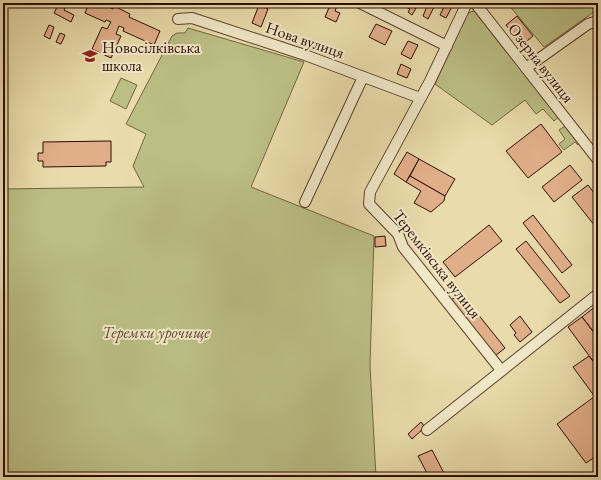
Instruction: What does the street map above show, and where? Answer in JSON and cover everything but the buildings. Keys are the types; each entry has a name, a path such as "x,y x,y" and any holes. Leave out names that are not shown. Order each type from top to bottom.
{"street":[{"path":"360,3 448,46"},
{"name":"Теремківська вулиця","path":"467,3 448,46 370,192 369,204 398,234 403,247 501,370"},
{"name":"Озерна вулиця","path":"474,3 598,160"},
{"name":"Нова вулиця","path":"178,19 192,18 305,55 420,98"},
{"path":"526,68 588,24 598,21"},
{"path":"305,202 363,77"},
{"path":"427,430 598,294"}],"green space":[{"path":"507,3 598,3 598,9 544,47"},
{"path":"475,11 559,117 554,121 543,109 536,114 525,100 492,125 435,84 466,16 470,12"},
{"name":"Теремки урочище","path":"188,28 304,62 251,187 374,236 370,365 376,477 3,477 3,189 144,187 133,166 146,134 126,124 172,36 177,33 185,33"},
{"path":"121,78 137,85 126,109 110,101"},
{"path":"565,126 579,143 578,145 575,142 564,150 559,144 565,139 559,130"}],"place":[{"name":"Новосілківська школа","path":"90,56"}]}
